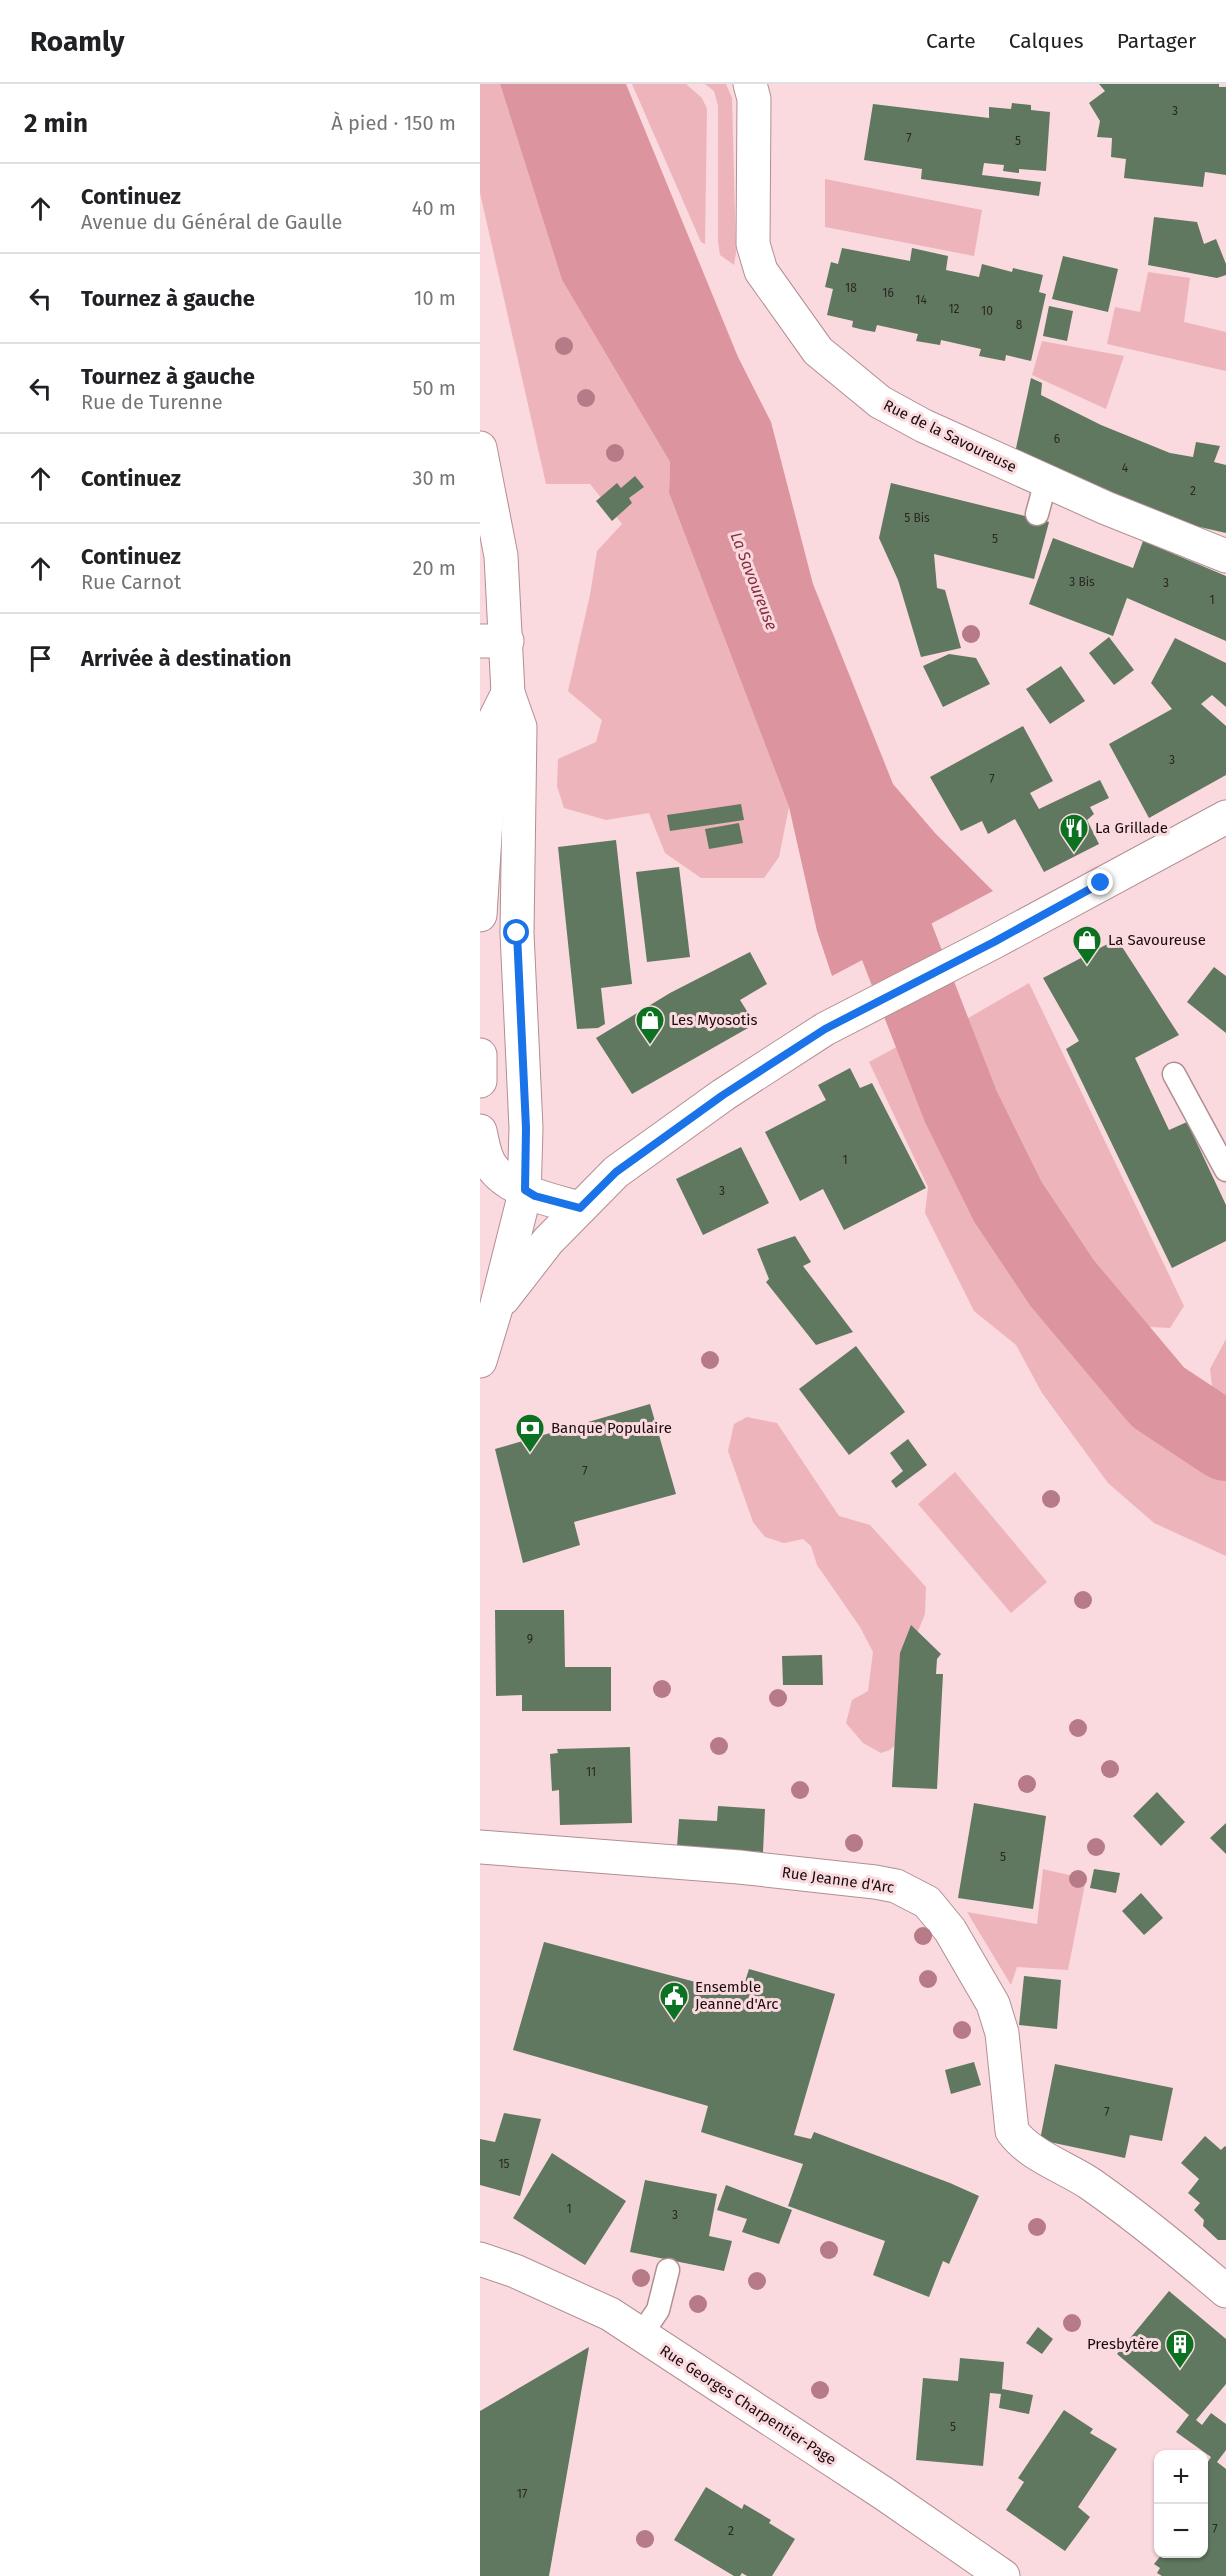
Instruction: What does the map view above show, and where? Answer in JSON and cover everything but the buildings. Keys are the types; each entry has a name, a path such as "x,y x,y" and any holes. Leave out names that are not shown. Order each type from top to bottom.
{"street":[{"name":"Rue de la Savoureuse","path":"750,84 754,99 753,244 761,271 818,351 880,402 924,426 1106,508 1226,556"},
{"path":"480,448 501,556 493,641 507,693 520,727 517,933 526,1128 525,1190 496,1308 480,1361"},
{"path":"480,915 492,725 507,693"},
{"path":"496,1308 548,1241 616,1172 723,1095 825,1029 994,942 1226,817"},
{"path":"480,1055 480,1081"},
{"path":"480,1131 485,1154 492,1167 535,1196 580,1208"},
{"name":"Rue Jeanne d'Arc","path":"480,1847 739,1867 875,1882 896,1886 927,1902 950,1930 993,2004 1002,2033 1012,2131 1022,2144 1089,2182 1144,2222 1226,2291"},
{"name":"Rue Georges Charpentier-Page","path":"480,2259 515,2271 610,2314 883,2493 1003,2576"}],"lane":[{"path":"1037,514 1046,481"},
{"path":"1174,1074 1226,1170"},
{"path":"641,2335 658,2310 669,2270"}],"shaded area":[{"path":"480,84 500,84 562,280 670,462 669,493 789,807 779,857 764,878 701,878 665,853 649,813 606,820 564,808 557,786 558,759 596,742 602,720 568,691 590,595 597,551 622,524 590,484 546,484 480,193"},
{"path":"632,84 686,84 702,98 707,109 705,244 701,242"},
{"path":"705,84 726,84 732,98 736,253 734,265 720,255 718,242 718,106 714,91"},
{"path":"825,179 982,210 974,256 825,227"},
{"path":"1148,272 1190,278 1184,322 1226,332 1226,371 1107,344 1115,307 1140,312"},
{"path":"1042,341 1124,356 1106,409 1032,375"},
{"path":"1029,983 1184,1306 1170,1328 1131,1326 1085,1284 1042,1216 1006,1147 963,1021"},
{"path":"904,1043 923,1067 931,1106 947,1159 980,1202 1028,1286 1053,1303 1097,1348 1110,1382 1130,1410 1195,1437 1226,1470 1226,1556 1154,1523 1108,1483 1042,1393 1016,1345 974,1311 925,1213 928,1187 869,1062"},
{"path":"1226,1339 1226,1405 1213,1394 1210,1369"},
{"path":"747,1417 777,1423 839,1516 870,1525 926,1587 925,1614 912,1646 904,1736 890,1750 881,1753 863,1743 846,1723 852,1700 868,1691 873,1652 860,1627 817,1565 811,1546 803,1539 784,1543 765,1537 753,1522 728,1451 734,1424"},
{"path":"955,1472 1047,1582 1011,1613 918,1504"},
{"path":"1043,1869 1086,1879 1068,1970 1017,1967 1011,1985 967,1912 1037,1924"}],"water":[{"path":"500,84 626,84 738,357 771,422 813,584 893,784 935,833 993,891 832,976 817,931 789,807 669,493 670,462 562,280"}],"waterway":[{"name":"La Savoureuse","path":"858,842 961,1107 1008,1202 1062,1283 1158,1397 1226,1442"}],"place":[{"name":"La Grillade","path":"1074,854"},
{"name":"La Savoureuse","path":"1087,966"},
{"name":"Les Myosotis","path":"650,1046"},
{"name":"Banque Populaire","path":"530,1454"},
{"name":"Ensemble Jeanne d'Arc","path":"674,2022"},
{"name":"Presbytère","path":"1180,2370"}],"route":[{"path":"517,933 522,1081 526,1128 525,1190 535,1196 580,1208 616,1172 723,1095 825,1029 994,942 1101,883"}]}
